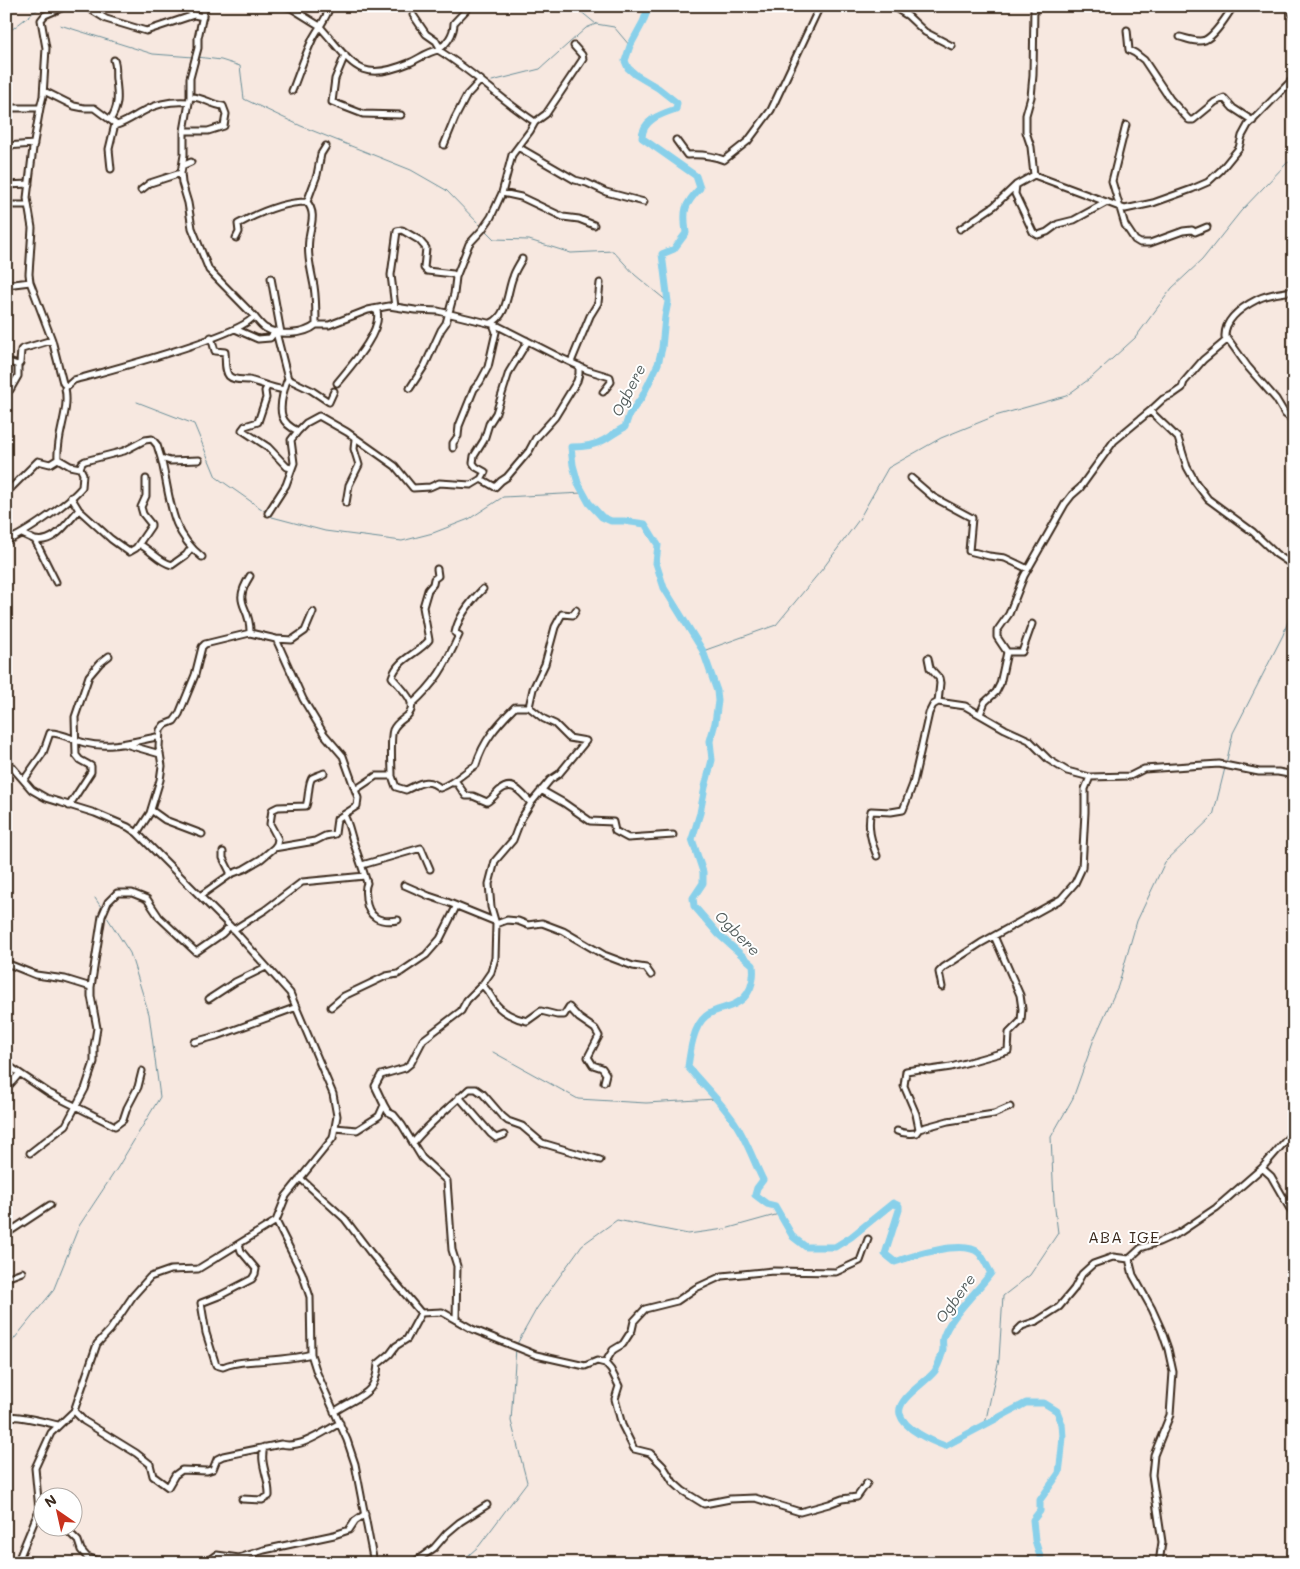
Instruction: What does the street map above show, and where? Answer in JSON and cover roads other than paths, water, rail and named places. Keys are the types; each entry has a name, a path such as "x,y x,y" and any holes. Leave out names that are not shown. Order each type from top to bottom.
{"street":[{"path":"58,459 58,439 67,403 66,386 63,383 52,340 30,282 32,228 27,198 34,144 44,92 46,48 41,20 45,15 66,6"},
{"path":"85,6 93,8 120,24 146,31 194,16 203,17"},
{"path":"184,6 194,16"},
{"path":"205,6 198,38 198,48 190,78 181,173 192,228 209,270 266,328 278,332 307,330 316,325 324,326 337,323 355,314 384,306 438,311 492,323 578,366 610,377 611,382 604,392"},
{"path":"284,6 291,8 320,26 357,67 368,72 380,73 411,63 444,46 454,28 454,23 470,6"},
{"path":"292,91 306,54 328,14 330,6"},
{"path":"676,140 687,155 707,154 724,160 748,141 772,110 820,6"},
{"path":"892,6 908,16 925,32 952,46"},
{"path":"1034,6 1032,97 1026,115 1026,132 1031,146 1034,175"},
{"path":"1180,37 1195,41 1205,40 1218,28 1234,6"},
{"path":"1290,6 1294,19"},
{"path":"413,15 426,34 436,41 439,46 444,46"},
{"path":"1127,30 1129,50 1135,52 1144,60 1170,99 1190,120 1193,120 1215,102 1224,98 1233,108 1253,121"},
{"path":"410,388 425,366 446,323 454,294 456,277 469,244 483,228 502,193 509,163 535,122 546,114 583,59 582,54 574,46"},
{"path":"438,50 481,80 509,105 535,122"},
{"path":"345,55 335,79 332,102 363,114 401,115"},
{"path":"110,120 115,113 118,102 114,60"},
{"path":"960,229 994,206 1016,185 1034,175 1125,209 1153,203 1192,190 1208,182 1231,160 1239,148 1242,136 1253,121 1294,78"},
{"path":"444,146 467,95 481,80"},
{"path":"44,92 74,106 94,108 115,124 123,123 148,108 175,101 189,100 195,97 223,106 226,114 224,126 208,131 184,131"},
{"path":"6,108 40,108"},
{"path":"111,169 109,149 115,124"},
{"path":"1126,125 1112,181 1125,225 1135,240 1140,243 1150,243 1192,230 1195,232 1206,227"},
{"path":"6,146 34,144"},
{"path":"316,325 309,251 309,238 313,222 308,202 326,146"},
{"path":"518,147 575,180 587,183 606,192 644,202"},
{"path":"182,166 191,162"},
{"path":"142,190 150,183 181,173"},
{"path":"6,185 29,184"},
{"path":"1016,185 1015,194 1034,232 1038,235 1047,232 1058,224 1074,220 1107,202"},
{"path":"502,193 521,198 564,217 579,219 594,225"},
{"path":"236,238 239,232 238,224 249,218 298,202 308,202"},
{"path":"6,205 28,205"},
{"path":"395,307 391,275 396,235 399,230 409,233 424,244 426,248 424,268 427,271 453,274 456,277"},
{"path":"492,323 499,318 504,308 513,276 522,259"},
{"path":"271,278 278,332 288,379"},
{"path":"6,285 30,282"},
{"path":"571,362 590,316 598,303 600,283"},
{"path":"1294,291 1259,299 1237,313 1230,319 1226,327 1226,337 1248,367 1276,399 1285,414 1294,421"},
{"path":"337,383 362,351 376,327 379,318 377,311 373,309"},
{"path":"66,386 74,380 177,351 235,329 252,320 254,316"},
{"path":"453,448 453,443 458,436 474,389 488,367 496,332 492,323"},
{"path":"235,329 261,340 270,338 278,332"},
{"path":"211,338 214,351 224,352 228,375 236,379 250,380 267,387 284,390"},
{"path":"980,714 985,702 996,692 1000,684 1007,652 997,638 997,631 1009,614 1016,593 1028,569 1064,504 1080,488 1114,441 1163,399 1182,388 1184,382 1202,360 1228,339"},
{"path":"10,390 18,376 20,350 52,340"},
{"path":"268,513 286,485 294,463 291,440 306,423 319,416 395,466 413,488 430,487 440,483 471,485 481,479 485,472 473,463 474,456 484,440 489,424 496,413 509,372 526,344 526,340"},
{"path":"6,361 18,365"},
{"path":"481,479 495,487 507,477 529,451 536,438 555,417 577,380 579,374 578,366"},
{"path":"288,379 284,384 281,414 289,427 298,431"},
{"path":"288,379 311,390 329,402 334,391"},
{"path":"267,387 265,391 266,398 258,422 245,426 242,430 257,439 287,467 291,468"},
{"path":"1150,411 1178,438 1187,467 1208,499 1253,532 1276,554 1294,566"},
{"path":"80,468 85,460 124,451 145,440 152,439 157,445 161,458 172,514 180,532 191,548 202,557"},
{"path":"346,503 350,485 359,465 354,449 355,439"},
{"path":"161,458 170,460 199,460"},
{"path":"6,541 22,534 82,487 84,474 80,468 70,466 58,459"},
{"path":"6,493 38,461 50,464 58,459"},
{"path":"71,497 79,507 79,510 111,539 129,552 136,548 151,526 141,507 146,496 146,478"},
{"path":"911,478 933,496 972,518 969,551 1005,558 1028,569"},
{"path":"22,534 35,540 48,540 58,533 79,510"},
{"path":"35,540 56,582"},
{"path":"139,544 164,563 172,565 186,555 191,548"},
{"path":"437,569 438,576 434,579 433,584 428,590 423,607 429,640 422,648 404,660 393,672 392,677 407,695 411,705 409,714 398,723 393,731 392,776 396,787 406,790 425,781 435,784 440,788 448,786 476,765 480,749 496,725 515,707 530,707 544,719 555,724 569,738 586,741 531,803 521,819 513,840 495,861 489,884 491,907 495,923 495,958 491,972 482,985 467,1000 461,1011 422,1040 412,1063 405,1068 381,1075 375,1086 388,1112 394,1115 402,1125 422,1158 447,1181 452,1250 457,1266 456,1320"},
{"path":"250,576 241,596 250,621 250,632"},
{"path":"411,705 424,694 445,666 458,636 455,632 457,621 483,589"},
{"path":"530,707 534,689 545,664 559,620 562,614 573,615 576,610"},
{"path":"138,833 151,810 162,766 160,730 164,725 174,721 179,714 195,675 202,647 205,644 250,632 286,641 304,632 314,612"},
{"path":"1007,652 1022,652 1032,624"},
{"path":"274,848 315,841 335,834 337,819 357,806 358,798 343,756 324,734 303,699 276,639"},
{"path":"69,806 91,772 91,766 76,756 75,717 89,676 109,656"},
{"path":"928,658 930,668 940,683 938,702"},
{"path":"877,856 873,848 869,820 871,811 891,812 903,810 913,784 930,712 933,705 938,702 966,706 1028,740 1049,760 1067,771 1090,777 1130,776 1144,769 1219,764 1259,772 1278,772 1294,775"},
{"path":"24,780 43,753 50,732 85,743 102,745 124,744 159,738"},
{"path":"124,744 160,754"},
{"path":"6,760 9,768 24,780 32,790 46,798 95,813 138,833 231,928 290,993 333,1094 338,1116 333,1138 286,1196 276,1221 198,1270 170,1270 150,1277 133,1296 110,1330 97,1344 74,1411 58,1424 51,1433 35,1468 38,1486"},
{"path":"200,896 231,874 261,860 274,848 278,839 270,824 272,810 278,807 306,806 310,781 324,773"},
{"path":"355,790 376,776 392,776"},
{"path":"942,988 939,972 944,967 1061,898 1074,883 1082,868 1085,812 1084,789 1090,777"},
{"path":"452,783 458,783 466,796 473,796 487,802 503,788 516,787 531,803"},
{"path":"541,790 590,821 613,822 615,831 628,838 673,835"},
{"path":"151,810 165,820 202,834"},
{"path":"344,815 350,824 365,876 368,909 374,917 380,920 389,922 398,920"},
{"path":"362,865 421,848 430,869"},
{"path":"223,852 222,858 231,874"},
{"path":"30,1153 66,1125 85,1089 94,1062 97,1028 91,987 102,916 108,902 117,893 132,893 147,899 159,917 196,952 231,928 265,910 302,882 365,876"},
{"path":"404,885 495,923 507,920 518,921 528,925 542,923 563,932 604,955 633,966 646,968 651,974"},
{"path":"332,1007 344,996 386,976 398,974 416,962 440,940 456,907"},
{"path":"919,1129 916,1114 904,1086 906,1071 951,1067 1008,1051 1009,1033 1020,1021 1022,1009 1020,995 994,936"},
{"path":"6,963 36,975 65,979 91,987"},
{"path":"209,999 234,982 266,967"},
{"path":"482,985 488,989 495,1003 516,1019 527,1021 541,1010 564,1015 570,1007 579,1018 595,1029 599,1036 588,1057 593,1065 602,1068 606,1074 604,1082"},
{"path":"194,1042 220,1035 297,1007"},
{"path":"6,1064 49,1093 115,1126 123,1120 138,1087 142,1071"},
{"path":"6,1089 20,1074"},
{"path":"413,1143 459,1097 469,1089 476,1089 508,1121 522,1126 542,1143 600,1160"},
{"path":"459,1097 491,1134 496,1138 504,1135"},
{"path":"335,1128 357,1130 379,1116 384,1104"},
{"path":"897,1131 903,1134 916,1133 919,1129 948,1121 994,1114 1010,1107"},
{"path":"1129,1259 1140,1248 1179,1233 1200,1220 1242,1187 1262,1168 1294,1131"},
{"path":"1262,1168 1271,1176 1294,1216"},
{"path":"300,1178 345,1219 421,1313"},
{"path":"6,1234 50,1205"},
{"path":"276,1221 302,1273 310,1297 311,1354 355,1464 374,1563"},
{"path":"605,1363 613,1350 623,1344 632,1330 634,1321 645,1309 677,1301 696,1288 722,1276 773,1272 836,1272 860,1261 868,1239"},
{"path":"239,1244 240,1251 256,1269 255,1274 252,1278 219,1296 201,1303 206,1333 216,1365 223,1367 229,1364 298,1358 311,1354"},
{"path":"1016,1332 1022,1326 1037,1321 1059,1307 1082,1274 1094,1264 1113,1257 1129,1259"},
{"path":"1129,1259 1132,1275 1152,1309 1161,1329 1173,1372 1170,1415 1154,1455 1152,1475 1162,1542 1159,1563"},
{"path":"6,1278 22,1272"},
{"path":"421,1313 442,1312 472,1329 536,1355 585,1366 597,1361 605,1363 619,1386 615,1399 622,1424 634,1449 650,1452 664,1466 673,1482 683,1492 704,1504 730,1499 755,1498 800,1512 829,1504 842,1498 857,1497 867,1483"},
{"path":"334,1412 370,1391 377,1378 378,1364 406,1339 421,1313"},
{"path":"74,1411 84,1421 136,1453 150,1464 153,1476 168,1487 175,1475 182,1470 207,1471 213,1469 217,1459 223,1456 281,1444 289,1446 298,1444 340,1423"},
{"path":"6,1416 21,1416 36,1421 58,1424"},
{"path":"242,1499 262,1500 269,1496 270,1489 264,1474 261,1455 264,1447"},
{"path":"413,1563 434,1548 460,1522 488,1505"},
{"path":"206,1563 214,1560 217,1555 239,1558 264,1550 334,1535 349,1530 355,1521 365,1514"},
{"path":"18,1562 32,1531"},
{"path":"73,1536 87,1557 105,1563"}],"waterway":[{"path":"6,34 38,9 36,6"},
{"path":"572,6 596,24 614,27 630,46"},
{"name":"Ogbere","path":"649,6 625,61 628,68 636,75 658,88 677,103 676,109 649,122 645,127 642,138 696,176 700,188 686,208 686,233 674,249 662,254 668,302 662,348 658,364 642,397 629,415 625,427 596,444 571,447 578,483 589,503 602,517 611,521 645,524 658,545 656,563 664,588 703,651 717,691 718,701 715,723 710,741 712,760 692,839 703,872 703,883 693,898 694,906 719,935 753,965 753,977 748,993 740,1001 713,1012 702,1020 695,1033 688,1067 723,1106 742,1134 763,1180 757,1188 755,1195 767,1204 775,1206 793,1237 806,1247 835,1247 851,1237 893,1203 899,1206 899,1210 885,1254 895,1262 950,1248 972,1249 981,1255 991,1273 951,1321 943,1338 943,1349 935,1371 907,1397 900,1408 900,1414 912,1429 926,1438 945,1446 1026,1403 1044,1403 1057,1411 1062,1424 1063,1437 1059,1473 1040,1500 1040,1511 1033,1520 1035,1540 1042,1563"},
{"path":"492,81 540,69 586,28 596,24"},
{"path":"60,25 153,54 193,57"},
{"path":"197,57 221,60 240,66 244,99 301,126 411,170 446,190 482,227"},
{"path":"703,651 776,625 824,567 858,521 888,468 941,438 995,416 1066,396 1092,377 1135,338 1172,288 1202,260 1241,211 1287,163 1294,160"},
{"path":"485,230 494,239 529,240 571,253 613,251 635,275 668,302"},
{"path":"137,402 194,424 216,477 266,512"},
{"path":"269,514 272,517 325,531 402,541 433,533 469,519 503,497 583,493"},
{"path":"1226,764 1233,733 1283,635 1294,605"},
{"path":"985,1424 999,1359 1003,1296 1030,1275 1058,1233 1054,1201 1051,1137 1073,1098 1094,1039 1118,986 1137,921 1165,862 1213,816 1225,768"},
{"path":"95,898 103,910"},
{"path":"6,1349 53,1291 79,1226 118,1167 160,1097 149,1014 130,953 105,914"},
{"path":"493,1052 578,1099 646,1103 716,1099"},
{"path":"517,1344 537,1308 582,1245 617,1220 688,1234 725,1229 779,1214"},
{"path":"460,1563 479,1546 527,1482 511,1421 516,1348"}],"district":[{"name":"ABA IGE","path":"1124,1236"}]}
